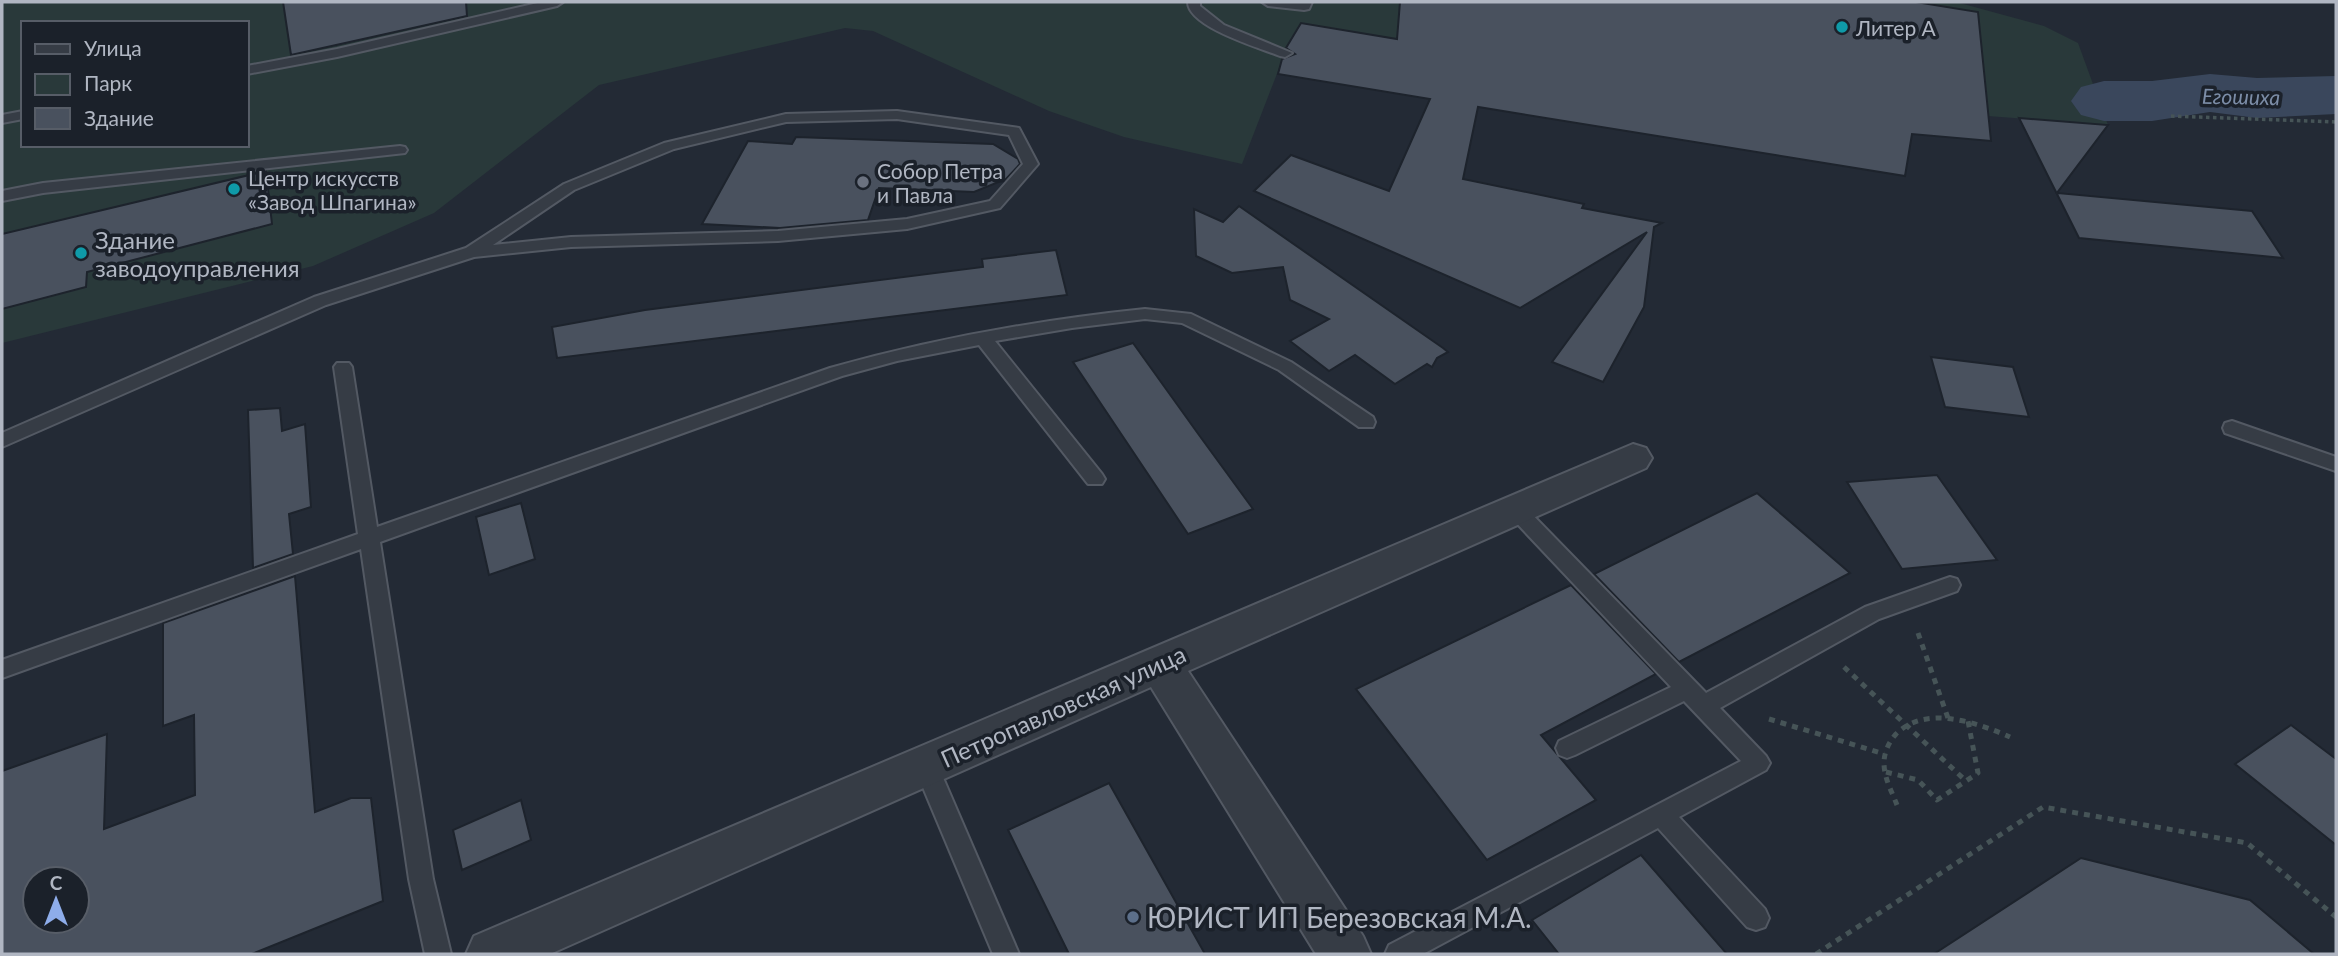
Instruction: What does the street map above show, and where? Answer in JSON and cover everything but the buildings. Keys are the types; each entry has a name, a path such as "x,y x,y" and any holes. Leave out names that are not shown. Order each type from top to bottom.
{"street":[{"name":"Петропавловская улица","path":"492,954 1633,458"},
{"path":"1160,664 1345,954"}],"lane":[{"path":"248,70 337,53 557,2"},
{"path":"1194,2 1194,7 1219,28 1285,52"},
{"path":"1268,2 1304,6 1306,2"},
{"path":"2,119 21,115"},
{"path":"2,440 320,301 472,252 571,242 778,236 907,224 995,205 1031,164 1014,131 897,115 786,118 670,146 569,187 472,252"},
{"path":"2,195 43,188 400,150"},
{"path":"2,669 836,372 896,355 983,338 1072,322 1145,314 1185,318 1285,366 1366,422"},
{"path":"983,338 1095,479"},
{"path":"342,367 421,879 438,954"},
{"path":"2232,428 2336,464"},
{"path":"1398,954 1758,763 1707,704 1687,689 1515,509"},
{"path":"1707,704 1872,613 1950,585"},
{"path":"1567,748 1687,689"},
{"path":"926,766 1006,954"},
{"path":"1661,814 1756,918"}],"path":[{"path":"2171,116 2336,121"},
{"path":"1906,600 1948,718"},
{"path":"1818,642 1966,781"},
{"path":"1707,704 1884,754"},
{"path":"1897,805 1886,772 1884,754 1893,737 1908,726 1926,719 1948,718 2010,737"},
{"path":"1886,772 1918,780 1937,800 1978,773 1968,722"},
{"path":"1816,954 2043,807 2247,843 2336,917"},
{"path":"1825,948 1830,954"}],"green space":[{"name":"Центр искусств «Завод Шпагина»","path":"2,2 1956,2 2044,26 2078,43 2108,125 1922,111 1502,56 1301,23 1285,53 1242,164 1124,137 1049,111 873,31 845,28 599,85 434,213 313,266 2,343"}],"waterway":[{"name":"Егошиха","path":"2104,101 2152,101 2210,93 2257,98 2336,95"}],"place":[{"name":"Литер А","path":"1842,27"},
{"name":"Собор Петра и Павла","path":"863,182"},
{"name":"Центр искусств «Завод Шпагина»","path":"234,189"},
{"name":"Здание заводоуправления","path":"81,253"},
{"name":"ЮРИСТ ИП Березовская М.А.","path":"1133,917"}]}
